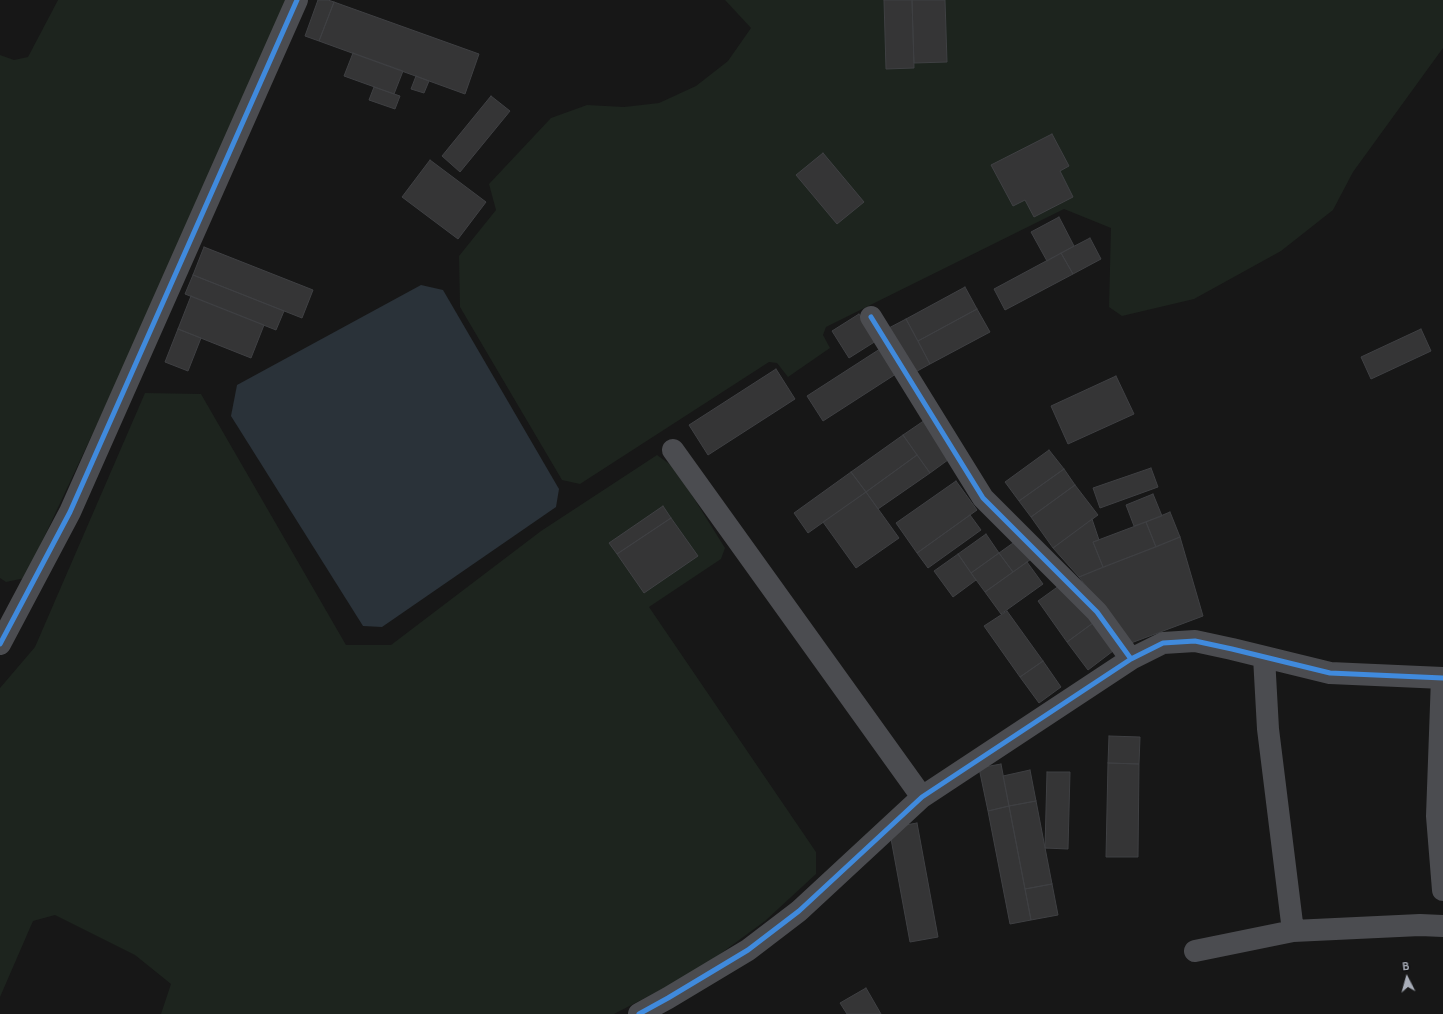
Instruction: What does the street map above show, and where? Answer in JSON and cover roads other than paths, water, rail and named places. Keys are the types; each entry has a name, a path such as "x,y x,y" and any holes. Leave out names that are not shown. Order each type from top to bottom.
{"street":[{"path":"0,644 70,512 297,0"},
{"path":"871,317 984,498 1096,612 1131,659"},
{"path":"673,450 922,797"},
{"path":"639,1014 748,950 799,911 922,797 1131,659 1162,643 1195,642 1264,657 1330,674 1442,678 1437,816 1443,890"},
{"path":"1264,657 1268,729 1293,931"},
{"path":"1195,951 1293,931 1420,925 1443,926"}]}
